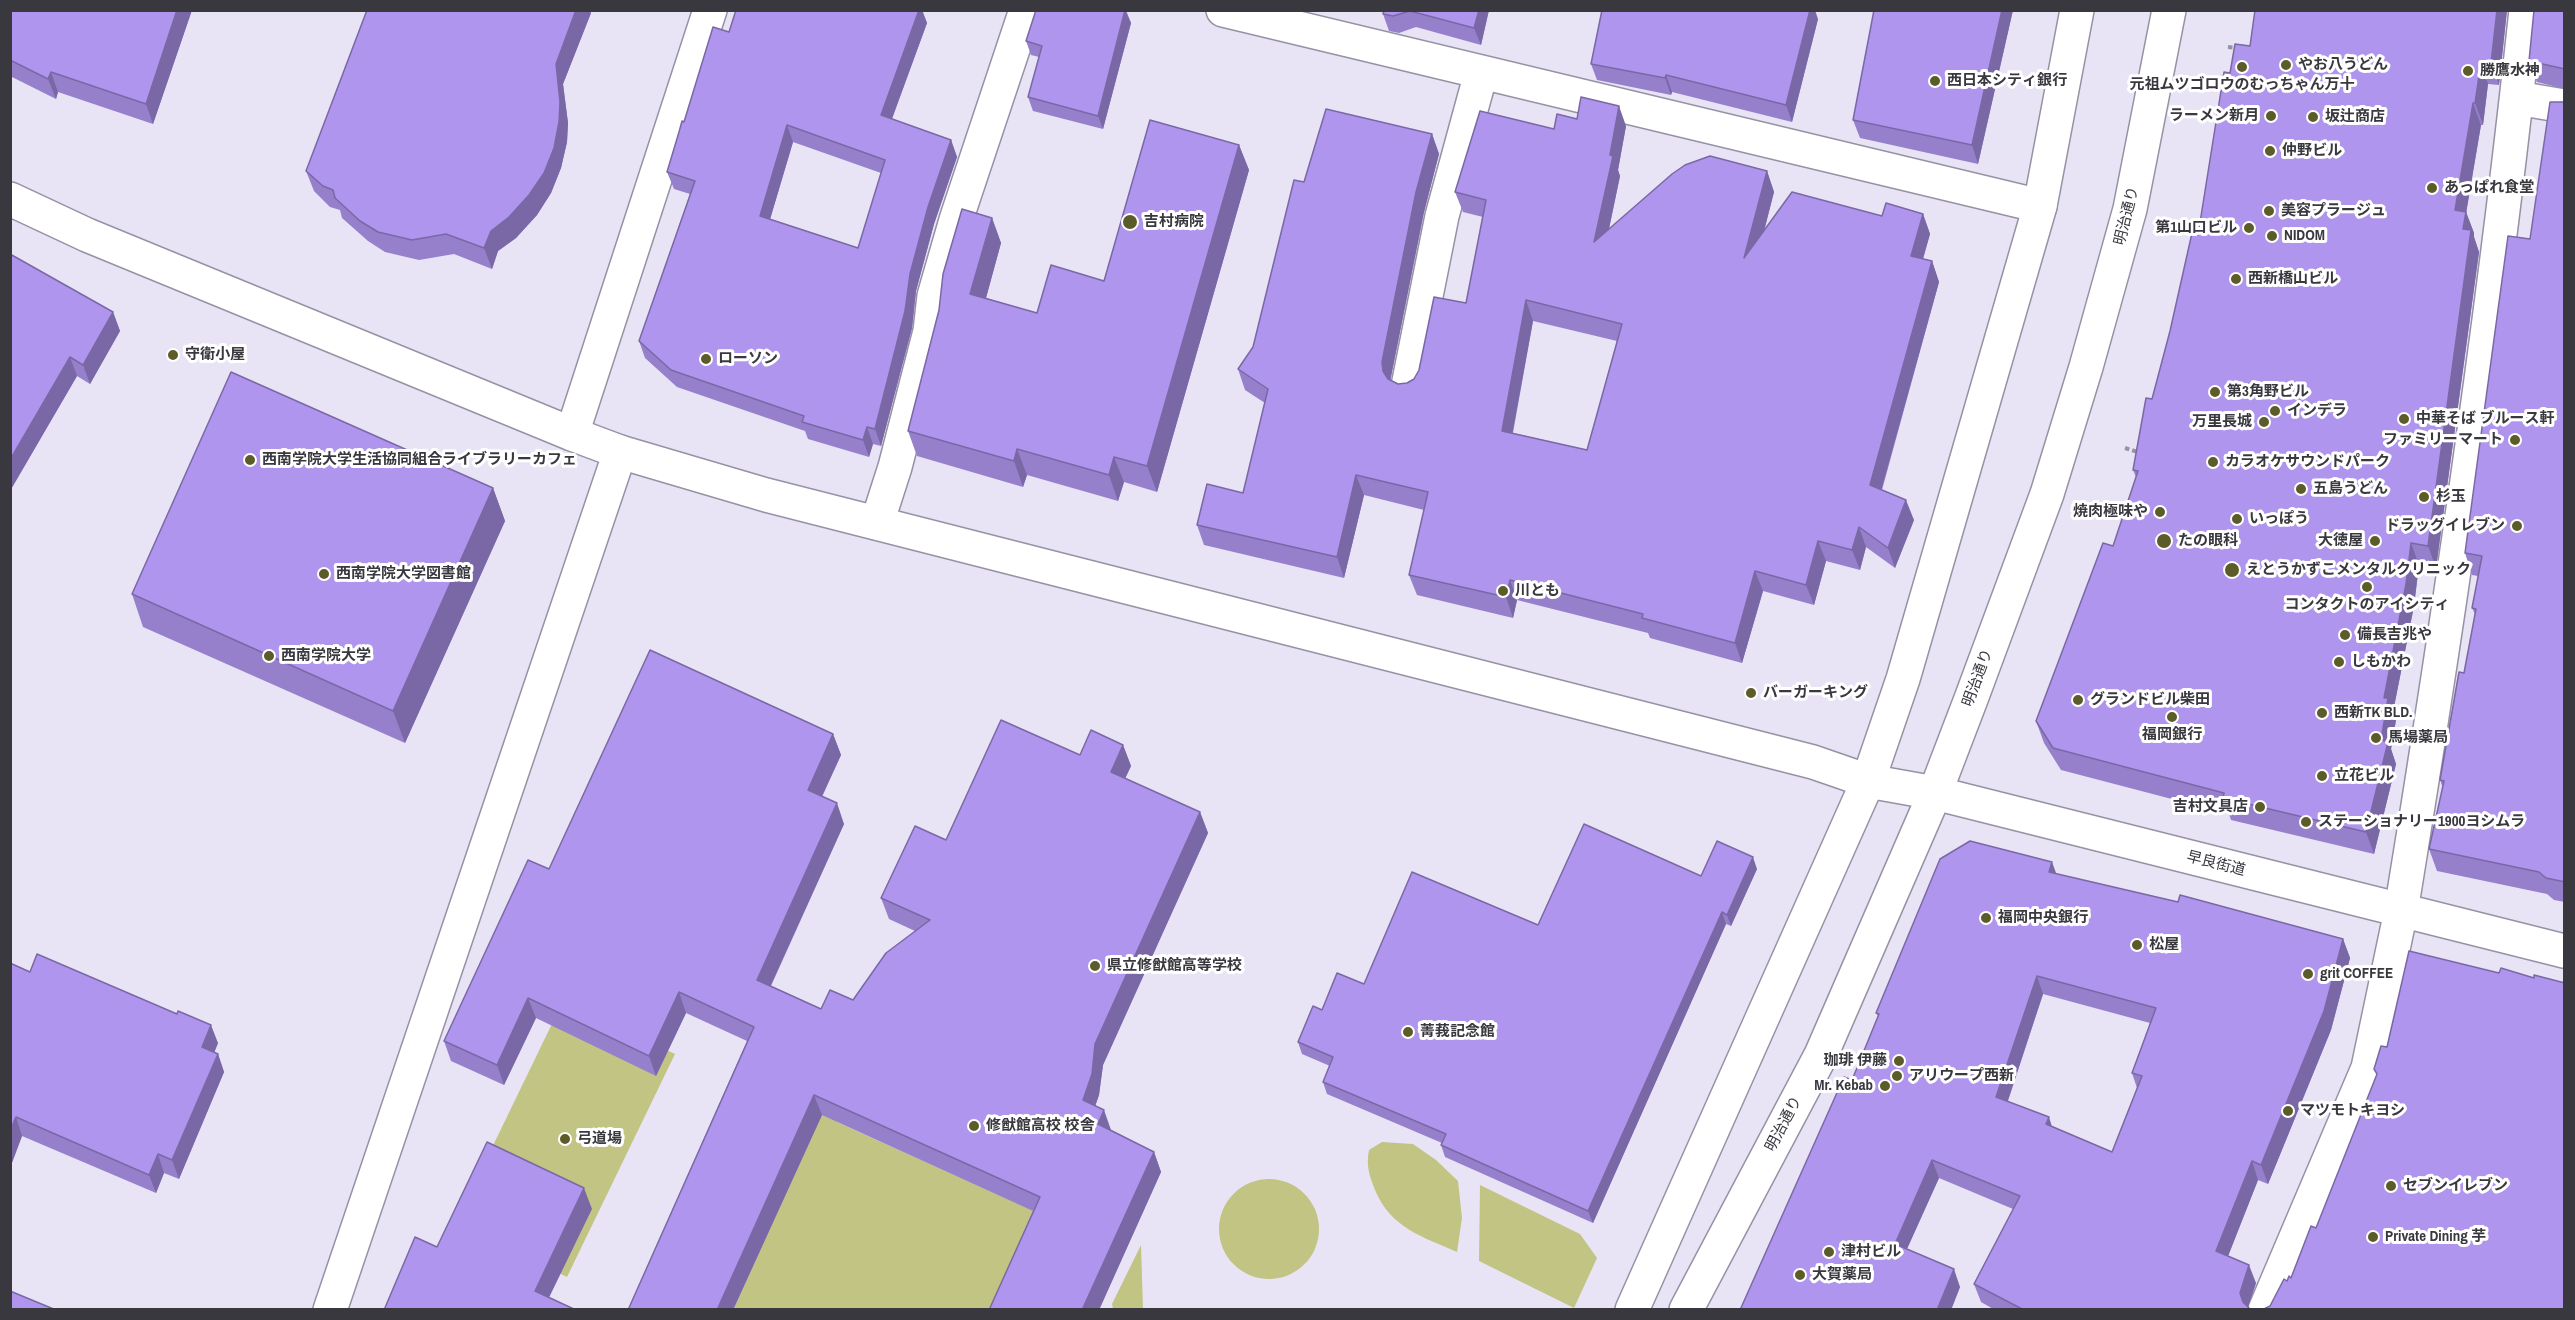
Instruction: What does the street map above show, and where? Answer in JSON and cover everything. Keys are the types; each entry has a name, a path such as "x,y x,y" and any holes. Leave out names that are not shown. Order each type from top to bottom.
{"street":[{"path":"572,434 710,10"},
{"path":"878,523 930,331 934,296 956,220 1026,10"},
{"path":"1223,10 2040,206"},
{"path":"1632,1310 1868,781 1903,679 2040,206 2077,10"},
{"name":"明治通り","path":"1686,1310 1821,1055 1935,793 2047,494 2086,367 2130,209 2169,10"},
{"path":"2265,1310 2368,1068 2402,911 2447,631 2476,428 2526,10"},
{"path":"1408,386 1442,216 1481,73"},
{"path":"2517,99 2565,106"},
{"name":"早良街道","path":"10,199 98,239 572,434 620,452 766,495 1813,762 1868,781 1935,793 2565,951"},
{"path":"330,1310 620,452"}],"path":[{"path":"2229,47 2248,49"},
{"path":"2125,448 2145,454"}],"green space":[{"name":"弓道場","path":"563,1001 675,1054 567,1277 455,1224"},
{"path":"828,1100 837,1122 1047,1217 1005,1309 733,1310"},
{"path":"1382,1142 1413,1144 1436,1160 1458,1181 1462,1218 1457,1252 1419,1235 1398,1222 1382,1203 1371,1180 1368,1160 1369,1150"},
{"path":"1269,1179 1288,1183 1305,1193 1315,1210 1319,1229 1315,1248 1305,1265 1288,1275 1269,1279 1250,1275 1233,1265 1223,1248 1219,1229 1223,1210 1233,1193 1250,1183"},
{"path":"1480,1185 1580,1234 1597,1258 1574,1308 1479,1261"},
{"path":"1141,1245 1143,1309 1113,1309 1112,1304"}],"building":[{"path":"10,10 177,10 146,104 51,72 48,79 10,60"},
{"path":"367,10 576,10 556,64 560,102 554,148 544,173 529,195 509,217 491,231 484,248 446,234 412,240 378,232 360,221 335,198 333,190 323,186 306,171"},
{"path":"736,10 919,10 881,115 951,140 928,207 910,274 905,311 875,429 867,427 863,440 802,422 804,416 671,370 639,341 695,181 667,172 713,27 729,32","holes":["787,125 885,160 858,248 760,216"]},
{"path":"1036,10 1125,10 1098,116 1028,97 1042,46 1026,41"},
{"path":"1384,10 1479,10 1474,28 1410,11 1393,16 1383,14"},
{"path":"1602,10 1810,10 1786,105 1666,75 1665,78 1591,64"},
{"path":"1874,10 2002,10 1972,145 1853,120"},
{"path":"2255,10 2497,10 2491,63 2481,62 2455,210 2466,212 2463,229 2471,230 2428,546 2411,543 2406,584 2384,698 2388,698 2381,740 2388,742 2366,832 2223,798 2224,793 2053,748 2036,721 2103,543 2113,546 2138,471 2133,470 2146,398 2152,399 2192,233 2198,235 2224,72 2230,73 2235,44 2250,46"},
{"path":"2534,10 2565,10 2565,69 2529,61"},
{"path":"1581,97 1619,106 1610,155 1613,156 1594,242 1672,174 1685,165 1710,156 1767,171 1744,258 1792,192 1882,216 1886,203 1923,214 1911,256 1932,261 1870,485 1906,500 1888,548 1859,527 1852,550 1818,541 1806,585 1755,571 1735,643 1642,618 1643,614 1510,580 1506,597 1409,575 1428,492 1356,475 1337,557 1197,525 1207,484 1243,493 1268,389 1238,369 1253,347 1294,180 1304,182 1326,109 1432,134 1416,192 1382,362 1383,371 1388,379 1398,384 1414,379 1419,370 1434,297 1466,303 1486,200 1455,192 1480,111 1554,129 1557,114 1577,119","holes":["1526,300 1622,324 1587,450 1502,431"]},
{"path":"2565,100 2565,882 2546,878 2539,872 2429,849 2444,781 2440,780 2459,672 2464,673 2476,609 2472,608 2482,556 2465,553 2508,236 2530,239 2550,102"},
{"path":"1150,120 1239,145 1147,466 1114,457 1109,475 1017,449 1014,461 908,431 939,310 943,274 962,209 992,218 970,294 1037,313 1051,265 1104,281"},
{"path":"10,254 113,312 83,365 70,357 10,460"},
{"name":"西南学院大学図書館","path":"231,372 493,488 393,711 132,594"},
{"path":"650,650 833,734 808,790 837,803 757,980 821,1009 830,990 853,1000 886,953 930,920 881,898 915,826 946,840 1001,720 1080,755 1091,730 1123,745 1111,772 1200,812 1095,1044 1092,1074 1083,1100 1104,1110 1098,1124 1154,1152 1082,1310 989,1310 1040,1197 814,1095 717,1310 628,1310 754,1027 679,992 649,1056 528,998 497,1065 444,1041 528,860 549,869"},
{"path":"1584,824 1701,876 1717,841 1753,857 1727,915 1722,912 1588,1211 1441,1145 1446,1134 1323,1082 1333,1057 1298,1042 1313,1006 1322,1010 1337,973 1364,984 1412,872 1538,925"},
{"path":"1970,841 2052,862 2049,872 2178,902 2180,895 2343,939 2324,1011 2261,1165 2252,1161 2216,1251 2249,1265 2240,1293 2243,1302 2250,1309 2256,1310 2024,1310 1974,1284 2020,1196 1932,1160 1895,1244 1954,1269 1937,1310 1740,1310 1844,1077 1852,1080 1879,1014 1876,1013 1940,859","holes":["2037,976 2156,1008 2132,1073 2142,1076 2112,1152 2046,1124 2049,1117 1996,1097"]},
{"path":"2409,951 2499,973 2501,968 2534,978 2534,975 2565,983 2565,1310 2262,1310 2270,1306 2284,1279 2287,1281 2289,1276 2291,1278 2311,1226 2316,1228 2377,1074 2374,1069 2381,1046 2387,1047"},
{"path":"37,954 177,1014 178,1011 211,1025 202,1047 218,1054 172,1160 158,1154 149,1175 16,1117 10,1131 10,963 30,972"},
{"path":"487,1142 584,1188 535,1291 576,1310 384,1310 415,1237 437,1247"},
{"path":"10,1291 56,1310 10,1310"}],"place":[{"name":"やお八うどん","path":"2286,65"},
{"name":"元祖ムツゴロウのむっちゃん万十","path":"2242,67"},
{"name":"勝鷹水神","path":"2468,71"},
{"name":"西日本シティ銀行","path":"1935,81"},
{"name":"ラーメン新月","path":"2271,116"},
{"name":"坂辻商店","path":"2313,117"},
{"name":"仲野ビル","path":"2270,151"},
{"name":"あっぱれ食堂","path":"2432,188"},
{"name":"美容プラージュ","path":"2269,211"},
{"name":"吉村病院","path":"1130,222"},
{"name":"第1山口ビル","path":"2249,228"},
{"name":"NIDOM","path":"2272,236"},
{"name":"西新橋山ビル","path":"2236,279"},
{"name":"守衛小屋","path":"173,355"},
{"name":"ローソン","path":"706,359"},
{"name":"第3角野ビル","path":"2215,392"},
{"name":"インデラ","path":"2275,411"},
{"name":"中華そば ブルース軒","path":"2404,419"},
{"name":"万里長城","path":"2264,422"},
{"name":"ファミリーマート","path":"2515,440"},
{"name":"西南学院大学生活協同組合ライブラリーカフェ","path":"250,460"},
{"name":"カラオケサウンドパーク","path":"2213,462"},
{"name":"五島うどん","path":"2301,489"},
{"name":"杉玉","path":"2424,497"},
{"name":"焼肉極味や","path":"2160,512"},
{"name":"いっぽう","path":"2237,519"},
{"name":"ドラッグイレブン","path":"2517,526"},
{"name":"たの眼科","path":"2164,541"},
{"name":"大徳屋","path":"2375,541"},
{"name":"えとうかずこメンタルクリニック","path":"2232,570"},
{"name":"西南学院大学図書館","path":"324,574"},
{"name":"コンタクトのアイシティ","path":"2367,587"},
{"name":"川とも","path":"1503,591"},
{"name":"備長吉兆や","path":"2345,635"},
{"name":"西南学院大学","path":"269,656"},
{"name":"しもかわ","path":"2339,662"},
{"name":"バーガーキング","path":"1751,693"},
{"name":"グランドビル柴田","path":"2078,700"},
{"name":"西新TK BLD.","path":"2322,713"},
{"name":"福岡銀行","path":"2172,717"},
{"name":"馬場薬局","path":"2376,738"},
{"name":"立花ビル","path":"2322,776"},
{"name":"吉村文具店","path":"2260,807"},
{"name":"ステーショナリー1900ヨシムラ","path":"2306,822"},
{"name":"福岡中央銀行","path":"1986,918"},
{"name":"松屋","path":"2137,945"},
{"name":"県立修猷館高等学校","path":"1095,966"},
{"name":"grit COFFEE","path":"2308,974"},
{"name":"菁莪記念館","path":"1408,1032"},
{"name":"珈琲 伊藤","path":"1899,1061"},
{"name":"アリウープ西新","path":"1897,1076"},
{"name":"Mr. Kebab","path":"1885,1086"},
{"name":"マツモトキヨシ","path":"2288,1111"},
{"name":"修猷館高校 校舎","path":"974,1126"},
{"name":"弓道場","path":"565,1139"},
{"name":"セブンイレブン","path":"2391,1186"},
{"name":"Private Dining 芋","path":"2373,1237"},
{"name":"津村ビル","path":"1829,1252"},
{"name":"大賀薬局","path":"1800,1275"}]}
